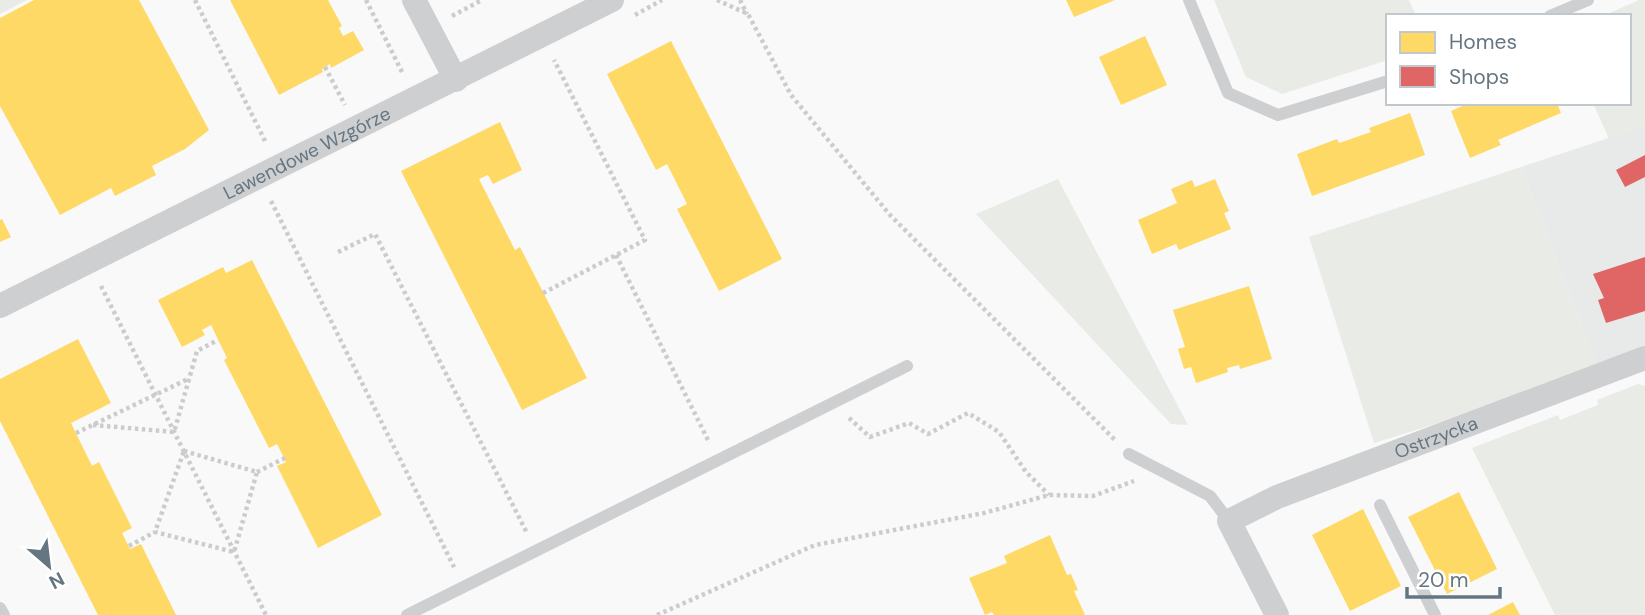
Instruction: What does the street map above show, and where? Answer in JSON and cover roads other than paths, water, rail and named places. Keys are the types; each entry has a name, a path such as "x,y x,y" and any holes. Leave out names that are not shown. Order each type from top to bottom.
{"street":[{"path":"414,0 456,80"},
{"name":"Lawendowe Wzgórze","path":"0,306 612,0"},
{"name":"Ostrzycka","path":"1229,521 1277,497 1645,358"},
{"path":"1229,521 1277,615"}],"lane":[{"path":"1189,0 1228,93 1278,115 1386,82"},
{"path":"1555,14 1587,0"},
{"path":"407,615 719,462 907,366"},
{"path":"1129,454 1210,496 1229,521"},
{"path":"1380,505 1435,615"},
{"path":"0,608 4,615"}]}
